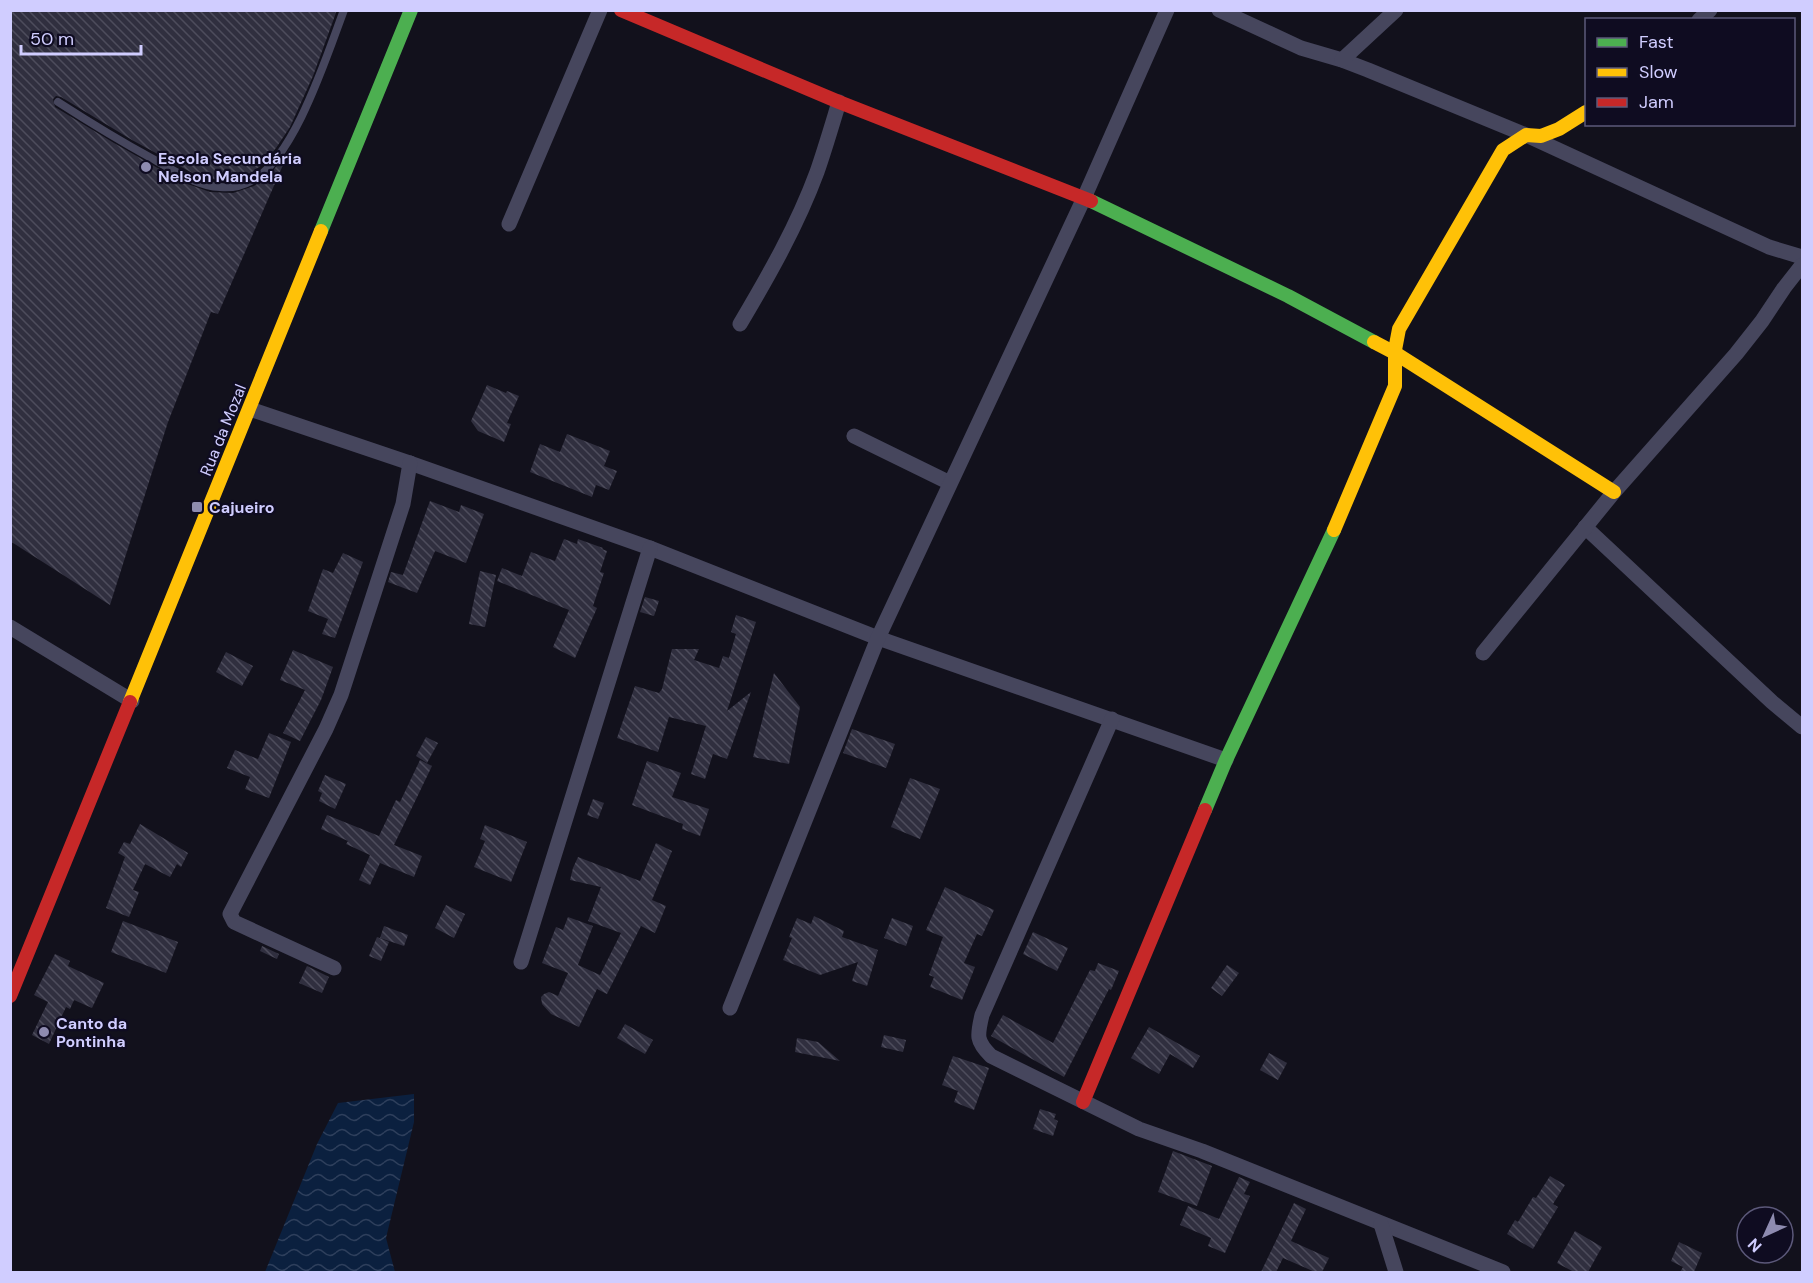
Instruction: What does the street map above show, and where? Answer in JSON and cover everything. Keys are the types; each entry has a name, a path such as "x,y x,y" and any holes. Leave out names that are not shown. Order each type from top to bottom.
{"street":[{"name":"Rua da Mozal","path":"10,996 132,701 411,10"},
{"path":"509,224 600,10"},
{"path":"621,10 839,102 1084,198 1288,296 1395,353 1614,492"},
{"path":"730,1008 878,638 1084,198 1167,10"},
{"path":"1219,10 1301,48 1342,60 1526,135 1769,247 1803,256"},
{"path":"1342,60 1396,10"},
{"path":"740,324 778,260 800,212 817,172 839,102"},
{"path":"1083,1102 1226,760 1321,562 1395,386 1396,338 1399,329 1503,150 1526,135 1541,136 1585,113"},
{"path":"1483,653 1614,492 1736,354 1803,265"},
{"path":"250,409 411,463 650,548 878,638 1226,760"},
{"path":"854,436 950,483"},
{"path":"334,968 234,922 230,914 317,747 341,695 403,504 411,463"},
{"path":"1585,527 1772,702 1803,727"},
{"path":"521,962 650,548"},
{"path":"10,627 132,701"},
{"path":"1112,719 982,1015 978,1032 981,1046 991,1056 1139,1129 1202,1151 1503,1272"},
{"path":"1381,1224 1396,1272"}],"lane":[{"path":"58,102 111,136 188,179 218,187 238,186 252,181 272,165 297,128 344,10"}],"water":[{"path":"414,1094 414,1122 386,1238 395,1272 265,1272 317,1144 338,1103"}],"building":[{"path":"10,10 337,10 313,76 290,127 262,165 242,179 221,181 196,175 61,97 56,96 53,99 55,107 114,143 182,182 210,192 233,193 254,186 271,173 290,149 218,314 211,312 168,422 110,605 10,541"},
{"path":"487,385 519,396 507,423 511,424 504,442 478,431 471,421"},
{"path":"567,434 610,451 604,466 617,471 609,490 596,485 592,497 530,472 540,444 560,452"},
{"path":"430,501 459,512 461,505 484,514 466,563 435,551 417,593 388,582 391,572 403,575"},
{"path":"564,539 577,544 578,539 607,551 600,572 604,573 593,606 597,608 575,658 553,647 569,610 497,581 502,568 522,576 531,552 555,561"},
{"path":"343,553 363,562 335,638 322,634 328,619 308,611 323,569 333,573"},
{"path":"480,571 496,575 485,627 469,624"},
{"path":"645,597 659,601 654,616 640,612"},
{"path":"736,615 756,622 727,711 751,692 727,759 713,754 705,779 691,774 706,726 669,717 658,752 617,738 635,686 659,693 662,689 672,649 699,649 694,660 719,668 723,656 729,658 736,634 731,632"},
{"path":"293,650 333,667 321,700 300,741 283,733 305,690 280,680"},
{"path":"226,652 253,666 242,686 216,672"},
{"path":"774,673 800,707 789,764 753,757"},
{"path":"852,729 895,744 886,768 843,753"},
{"path":"269,733 291,742 269,798 245,789 250,777 227,768 235,750 258,759"},
{"path":"426,737 438,743 427,763 416,756"},
{"path":"420,760 432,766 394,845 422,856 414,877 380,863 370,885 359,880 370,855 346,844 348,841 321,829 327,815 379,836 396,800 400,802"},
{"path":"647,761 681,773 672,797 709,809 700,836 682,829 683,824 632,805"},
{"path":"325,775 346,784 335,809 319,801 322,793 318,791"},
{"path":"910,778 940,789 920,839 891,827"},
{"path":"593,799 604,803 598,819 587,815"},
{"path":"140,824 188,853 181,867 177,864 170,877 145,864 133,890 139,892 129,917 106,908 125,857 118,853 124,842 130,844"},
{"path":"485,825 527,842 511,882 474,867 485,841 480,839"},
{"path":"656,843 672,851 652,900 666,906 655,933 641,926 607,994 597,989 579,1027 551,1014 542,1004 541,997 549,992 558,996 568,973 542,963 556,927 563,930 568,917 593,926 578,965 600,975 621,933 588,921 601,887 570,880 578,857 640,881"},
{"path":"945,887 994,910 982,936 977,934 964,963 975,967 962,1000 930,987 934,977 929,975 943,937 926,930"},
{"path":"446,905 465,914 454,938 435,928"},
{"path":"814,916 844,931 842,937 878,950 867,986 852,981 858,962 820,975 783,960 797,918 811,924"},
{"path":"892,918 913,926 906,946 884,938"},
{"path":"123,921 178,942 166,973 111,952"},
{"path":"384,926 408,935 404,946 380,938"},
{"path":"1033,932 1068,948 1057,971 1023,954"},
{"path":"377,937 389,942 381,961 369,956"},
{"path":"262,946 279,954 277,959 260,951"},
{"path":"55,954 70,961 68,966 104,983 92,1008 74,1000 70,1009 66,1007 49,1044 32,1035 48,1002 34,995"},
{"path":"1098,963 1119,971 1064,1077 991,1036 1003,1015 1053,1043 1090,970 1095,971"},
{"path":"1227,965 1239,973 1222,996 1211,988"},
{"path":"307,966 329,977 322,993 299,983"},
{"path":"625,1024 653,1040 645,1054 617,1038"},
{"path":"1149,1027 1200,1056 1193,1068 1170,1054 1159,1074 1131,1058"},
{"path":"884,1035 906,1040 903,1052 881,1047"},
{"path":"797,1038 818,1042 840,1061 795,1052"},
{"path":"1269,1053 1287,1063 1278,1080 1260,1070"},
{"path":"953,1056 989,1068 974,1110 954,1102 958,1091 942,1085"},
{"path":"1040,1109 1056,1114 1054,1119 1058,1121 1053,1136 1033,1129"},
{"path":"1173,1151 1212,1166 1197,1206 1158,1192"},
{"path":"1550,1176 1565,1185 1553,1204 1558,1207 1533,1249 1507,1234 1515,1220 1518,1222 1533,1197 1536,1198"},
{"path":"1239,1177 1250,1182 1244,1194 1250,1196 1225,1253 1208,1246 1211,1238 1180,1225 1188,1206 1219,1219"},
{"path":"1294,1203 1306,1209 1291,1241 1329,1258 1322,1272 1315,1272 1283,1258 1276,1272 1261,1272"},
{"path":"1575,1231 1602,1247 1588,1272 1574,1272 1557,1263"},
{"path":"1679,1242 1702,1253 1694,1272 1680,1272 1683,1267 1671,1261"}],"traffic: fast":[{"path":"321,231 411,10"},
{"path":"1091,201 1288,296 1374,342"},
{"path":"1205,810 1226,760 1334,530"}],"traffic: slow":[{"path":"1334,530 1395,386 1395,350 1399,329 1503,150 1526,135 1541,136 1559,129 1585,113"},
{"path":"130,702 321,231"},
{"path":"1374,342 1395,353 1614,492"}],"traffic: jam":[{"path":"621,10 839,102 1091,201"},
{"path":"10,996 130,702"},
{"path":"1083,1102 1205,810"}],"place":[{"name":"Escola Secundária Nelson Mandela","path":"146,167"},
{"name":"Cajueiro","path":"197,507"},
{"name":"Canto da Pontinha","path":"44,1032"}]}
